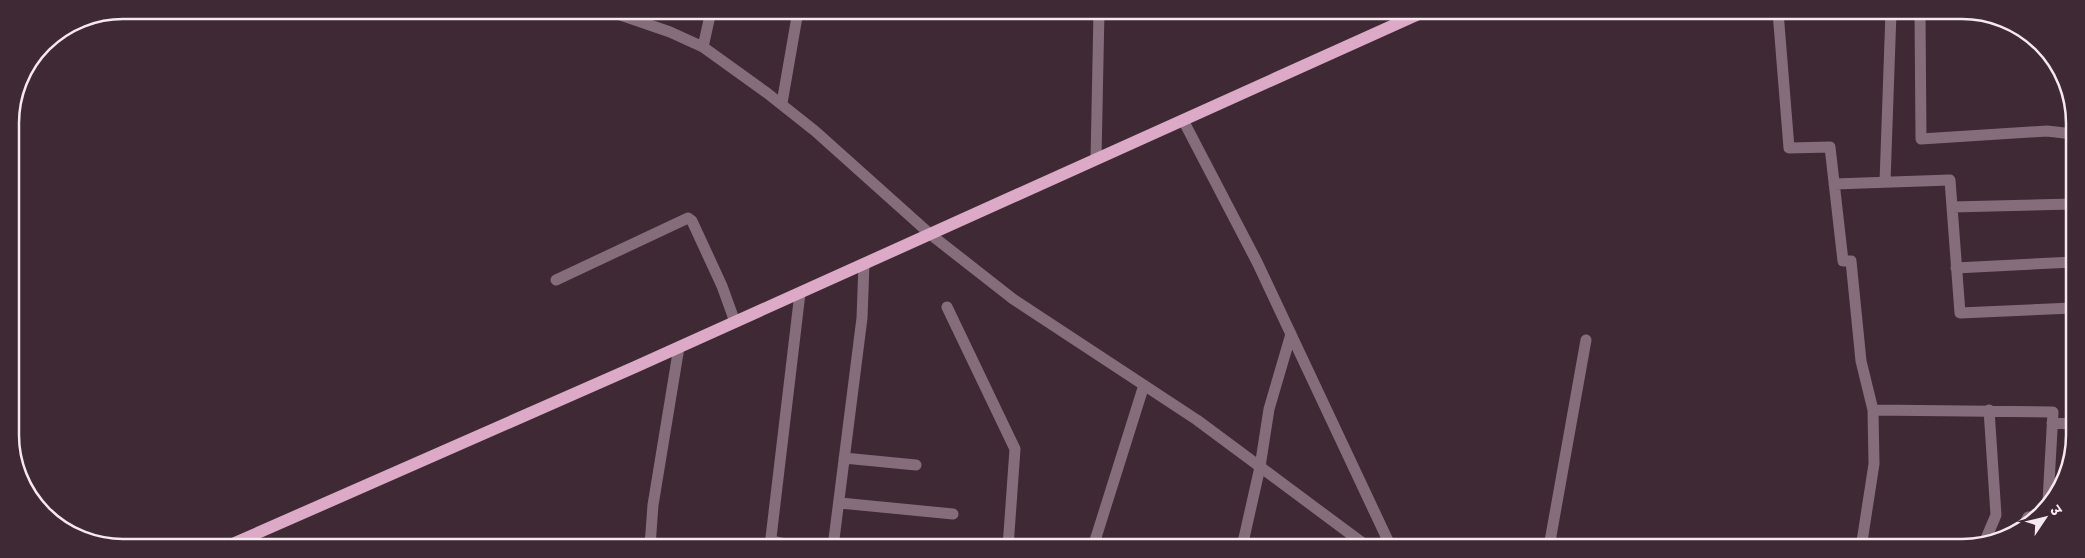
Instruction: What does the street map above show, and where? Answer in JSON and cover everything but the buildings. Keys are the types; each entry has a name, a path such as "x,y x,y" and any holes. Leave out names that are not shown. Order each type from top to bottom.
{"main road":[{"path":"244,539 800,293 1407,19"}],"street":[{"path":"633,19 670,32 703,47 782,103 930,234 1013,298 1197,420 1357,539"},
{"path":"703,47 709,19"},
{"path":"782,103 797,19"},
{"path":"1096,159 1099,19"},
{"path":"1779,19 1789,148 1830,147 1842,261 1851,261 1861,361 1873,410 1874,464 1862,539"},
{"path":"1885,182 1891,19"},
{"path":"1920,19 1920,139 2047,132 2066,133"},
{"path":"1183,120 1257,262 1388,539"},
{"path":"1834,184 1950,180 1960,313 2066,308"},
{"path":"1952,207 2066,204"},
{"path":"556,280 688,218 692,221 722,286 734,322"},
{"path":"1956,268 2066,262"},
{"path":"833,539 840,503 862,318 864,264"},
{"path":"772,539 800,293"},
{"path":"947,307 1015,449 1009,539"},
{"path":"1244,539 1260,467 1269,409 1291,334"},
{"path":"1550,539 1586,340"},
{"path":"651,539 653,506 679,347"},
{"path":"1096,539 1144,385"},
{"path":"1873,410 2052,412 2055,478"},
{"path":"1987,536 1996,515 1989,410"},
{"path":"2052,423 2066,424"},
{"path":"844,458 916,465"},
{"path":"840,503 953,514"}]}
